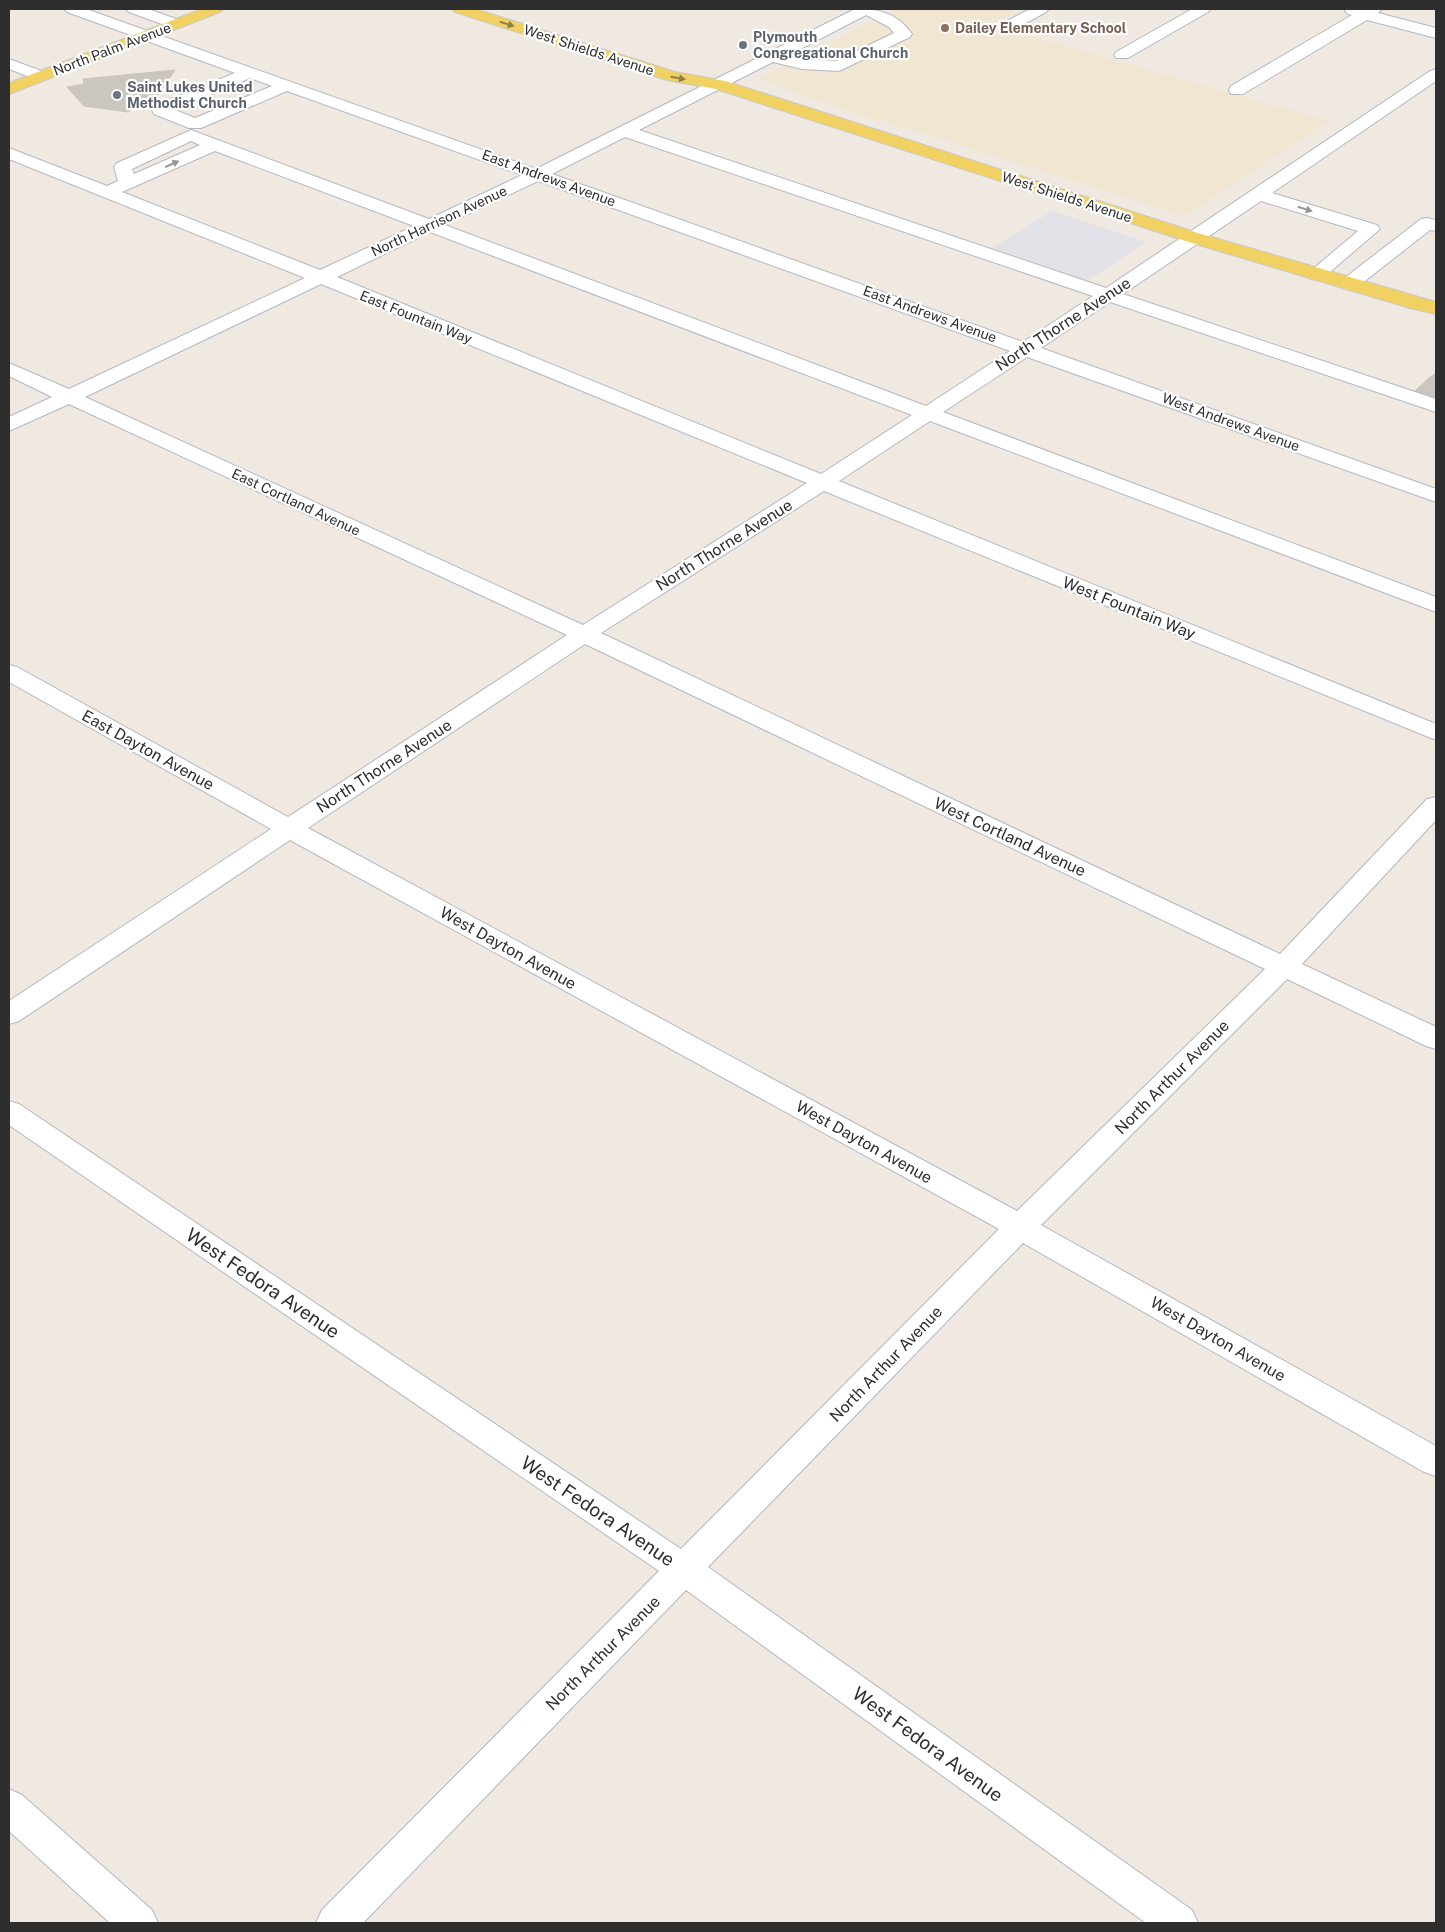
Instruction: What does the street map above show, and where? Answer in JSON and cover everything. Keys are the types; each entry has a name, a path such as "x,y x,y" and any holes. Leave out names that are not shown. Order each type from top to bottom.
{"main road":[{"name":"North Palm Avenue","path":"9,88 215,9"},
{"name":"West Shields Avenue","path":"460,9 673,77 719,84 1195,238 1436,308"},
{"name":"West Shields Avenue","path":"686,64 695,66 719,84"},
{"name":"West Shields Avenue","path":"1417,304 1436,314"}],"street":[{"path":"134,9 176,24"},
{"path":"771,58 802,64 839,66 904,34 895,24 866,9"},
{"name":"North Harrison Avenue","path":"9,425 539,174 866,9"},
{"path":"1011,25 1040,9"},
{"path":"1122,55 1203,9"},
{"path":"1344,9 1369,12 1436,34"},
{"name":"East Andrews Avenue","path":"79,10 1025,348"},
{"path":"1237,90 1369,12"},
{"path":"9,64 41,76"},
{"path":"251,72 160,110 215,145 1436,605"},
{"name":"North Thorne Avenue","path":"9,1014 584,634 822,483 1195,238 1436,74"},
{"path":"128,184 123,167 193,130 288,85"},
{"path":"624,131 1436,406"},
{"path":"107,192 215,145"},
{"name":"East Fountain Way","path":"9,153 822,483"},
{"path":"1259,194 1371,229 1316,274"},
{"path":"1349,284 1427,223 1436,226"},
{"name":"West Andrews Avenue","path":"1025,348 1436,496"},
{"name":"East Cortland Avenue","path":"9,369 584,634"},
{"name":"West Fountain Way","path":"822,483 1436,733"},
{"name":"West Cortland Avenue","path":"584,634 1436,1039"},
{"name":"East Dayton Avenue","path":"9,672 288,828"},
{"name":"North Arthur Avenue","path":"336,1923 1020,1227 1283,966 1436,805"},
{"name":"West Dayton Avenue","path":"288,828 1020,1227 1436,1462"},
{"name":"West Fedora Avenue","path":"9,1111 685,1570 1178,1923"},
{"path":"9,1807 138,1923"}],"shaded area":[{"path":"895,9 1005,9 1017,12 992,25 1329,121 1185,216 806,97 759,78"},
{"path":"1052,211 1147,242 1087,281 992,248"}],"building":[{"name":"Saint Lukes United Methodist Church","path":"175,70 152,104 140,104 128,112 84,106 67,87 84,84 83,79"},
{"path":"1436,373 1436,398 1415,391 1429,378"}],"place":[{"name":"Dailey Elementary School","path":"945,28"},
{"name":"Plymouth Congregational Church","path":"743,45"},
{"name":"Saint Lukes United Methodist Church","path":"117,95"}]}
